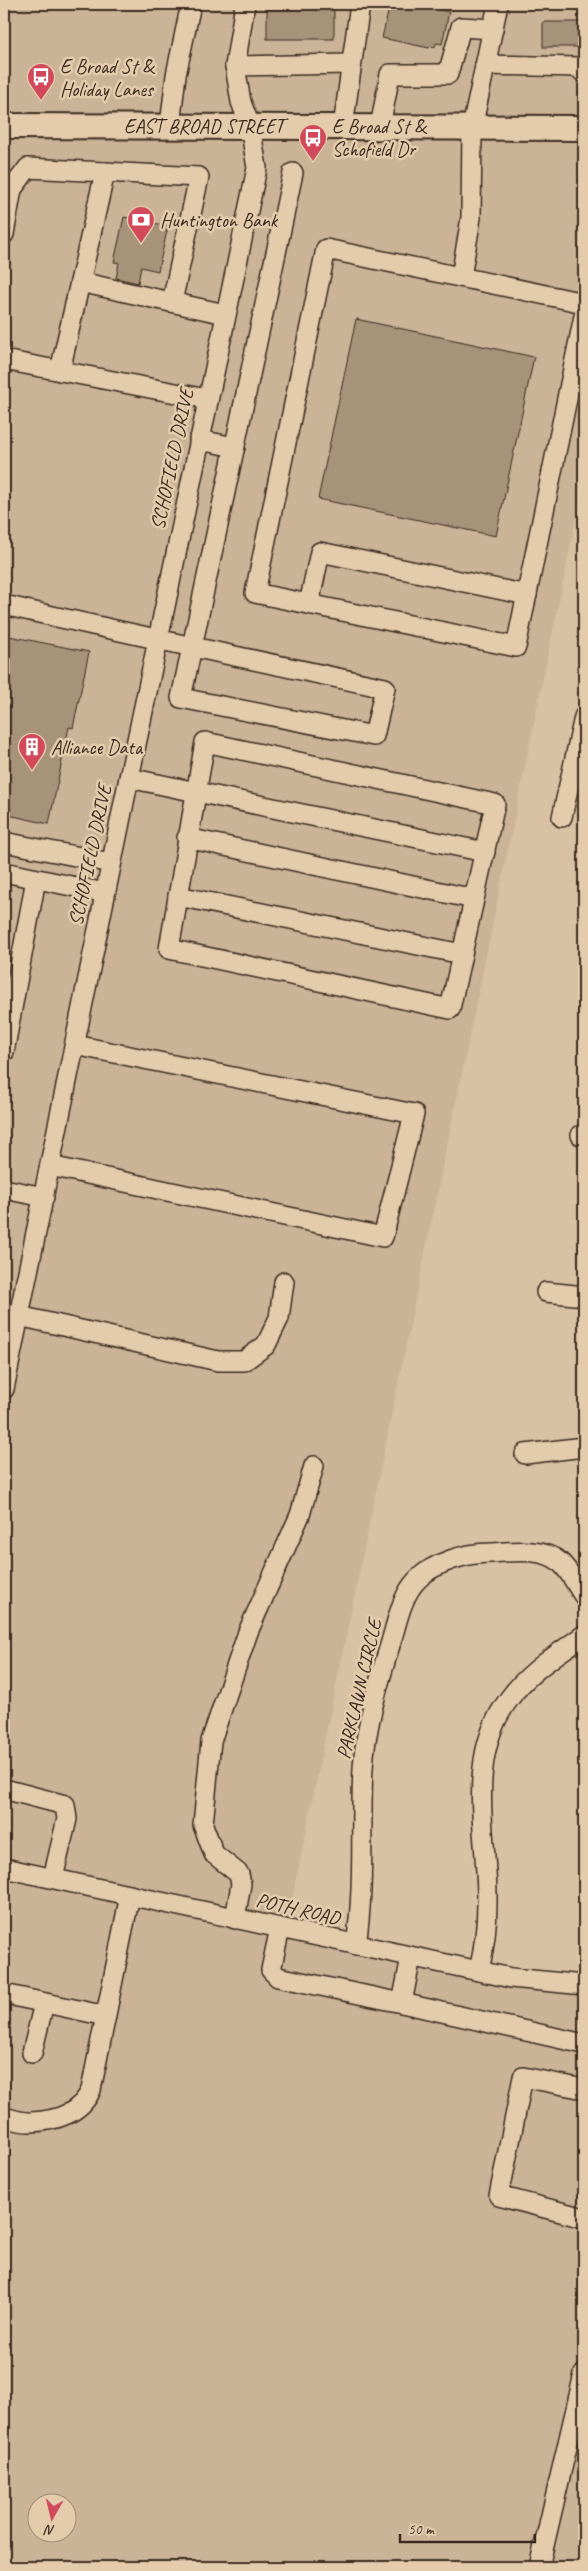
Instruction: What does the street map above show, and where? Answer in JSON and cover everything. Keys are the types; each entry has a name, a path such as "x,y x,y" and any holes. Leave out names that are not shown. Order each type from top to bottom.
{"main road":[{"name":"EAST BROAD STREET","path":"4,126 584,128"}],"street":[{"path":"170,126 176,75 191,4"},
{"name":"SCHOFIELD DRIVE","path":"4,1388 128,778 257,168 250,126 241,102 235,66 245,4"},
{"path":"343,127 360,4"},
{"path":"461,277 472,209 472,128 498,4"},
{"path":"380,127 390,74 448,74 461,27 493,29"},
{"path":"235,66 351,64"},
{"path":"485,65 578,67 584,73"},
{"path":"4,234 12,189 28,168 199,177 172,302"},
{"path":"60,371 105,172"},
{"path":"4,605 192,648 385,688 374,736 181,698 192,648 235,447 293,173"},
{"path":"584,303 326,249 255,593 516,647 584,316"},
{"path":"80,282 225,314"},
{"path":"4,360 207,400"},
{"path":"199,440 235,447"},
{"path":"309,604 320,552 527,595"},
{"path":"562,817 584,716"},
{"path":"206,742 495,804 450,1009 169,949 187,838 206,742"},
{"path":"128,778 485,852"},
{"path":"187,838 474,899"},
{"path":"4,842 111,863"},
{"path":"4,872 105,893"},
{"path":"4,1052 36,879"},
{"path":"178,896 462,954"},
{"path":"50,1166 383,1238 414,1114 74,1045"},
{"path":"4,1188 44,1197"},
{"path":"19,1316 218,1360 244,1361 266,1345 279,1318 284,1282"},
{"path":"546,1292 584,1296"},
{"path":"526,1454 584,1447"},
{"path":"235,1918 241,1884 239,1874 214,1854 203,1825 211,1741 248,1632 300,1515 314,1466"},
{"name":"PARKLAWN CIRCLE","path":"356,1946 363,1873 363,1766 382,1670 396,1623 408,1595 417,1580 433,1567 476,1553 529,1552 560,1562 584,1596"},
{"path":"479,1971 488,1903 480,1807 482,1768 494,1726 509,1698 524,1680 584,1635"},
{"path":"4,1789 65,1805 67,1819 53,1878"},
{"name":"POTH ROAD","path":"4,1868 356,1946 479,1971 536,1981 584,1985"},
{"path":"4,2117 30,2123 66,2115 86,2102 91,2090 130,1895"},
{"path":"280,1928 271,1970 278,1977 584,2044"},
{"path":"402,2003 411,1957"},
{"path":"4,1994 106,2016"},
{"path":"32,2053 44,2003"},
{"path":"584,2089 523,2077 499,2196 584,2218"},
{"path":"539,2567 584,2374"}],"shaded area":[{"path":"4,4 584,4 584,480 285,1933 584,1988 584,2567 4,2567"}],"building":[{"path":"267,4 334,4 334,39 267,39"},
{"path":"390,4 423,4 422,6 449,12 442,44 436,43 435,47 430,46 429,48 382,38"},
{"path":"543,22 584,22 584,47 543,47"},
{"name":"Huntington Bank","path":"124,217 168,226 158,271 141,267 138,283 116,278 119,263 114,262"},
{"path":"356,319 534,357 496,536 318,499"},
{"name":"Alliance Data","path":"4,635 89,652 73,728 69,727 49,824 4,814"}],"place":[{"name":"E Broad St & Holiday Lanes","path":"41,101"},
{"name":"E Broad St & Schofield Dr","path":"313,162"},
{"name":"Huntington Bank","path":"141,244"},
{"name":"Alliance Data","path":"32,771"}]}
